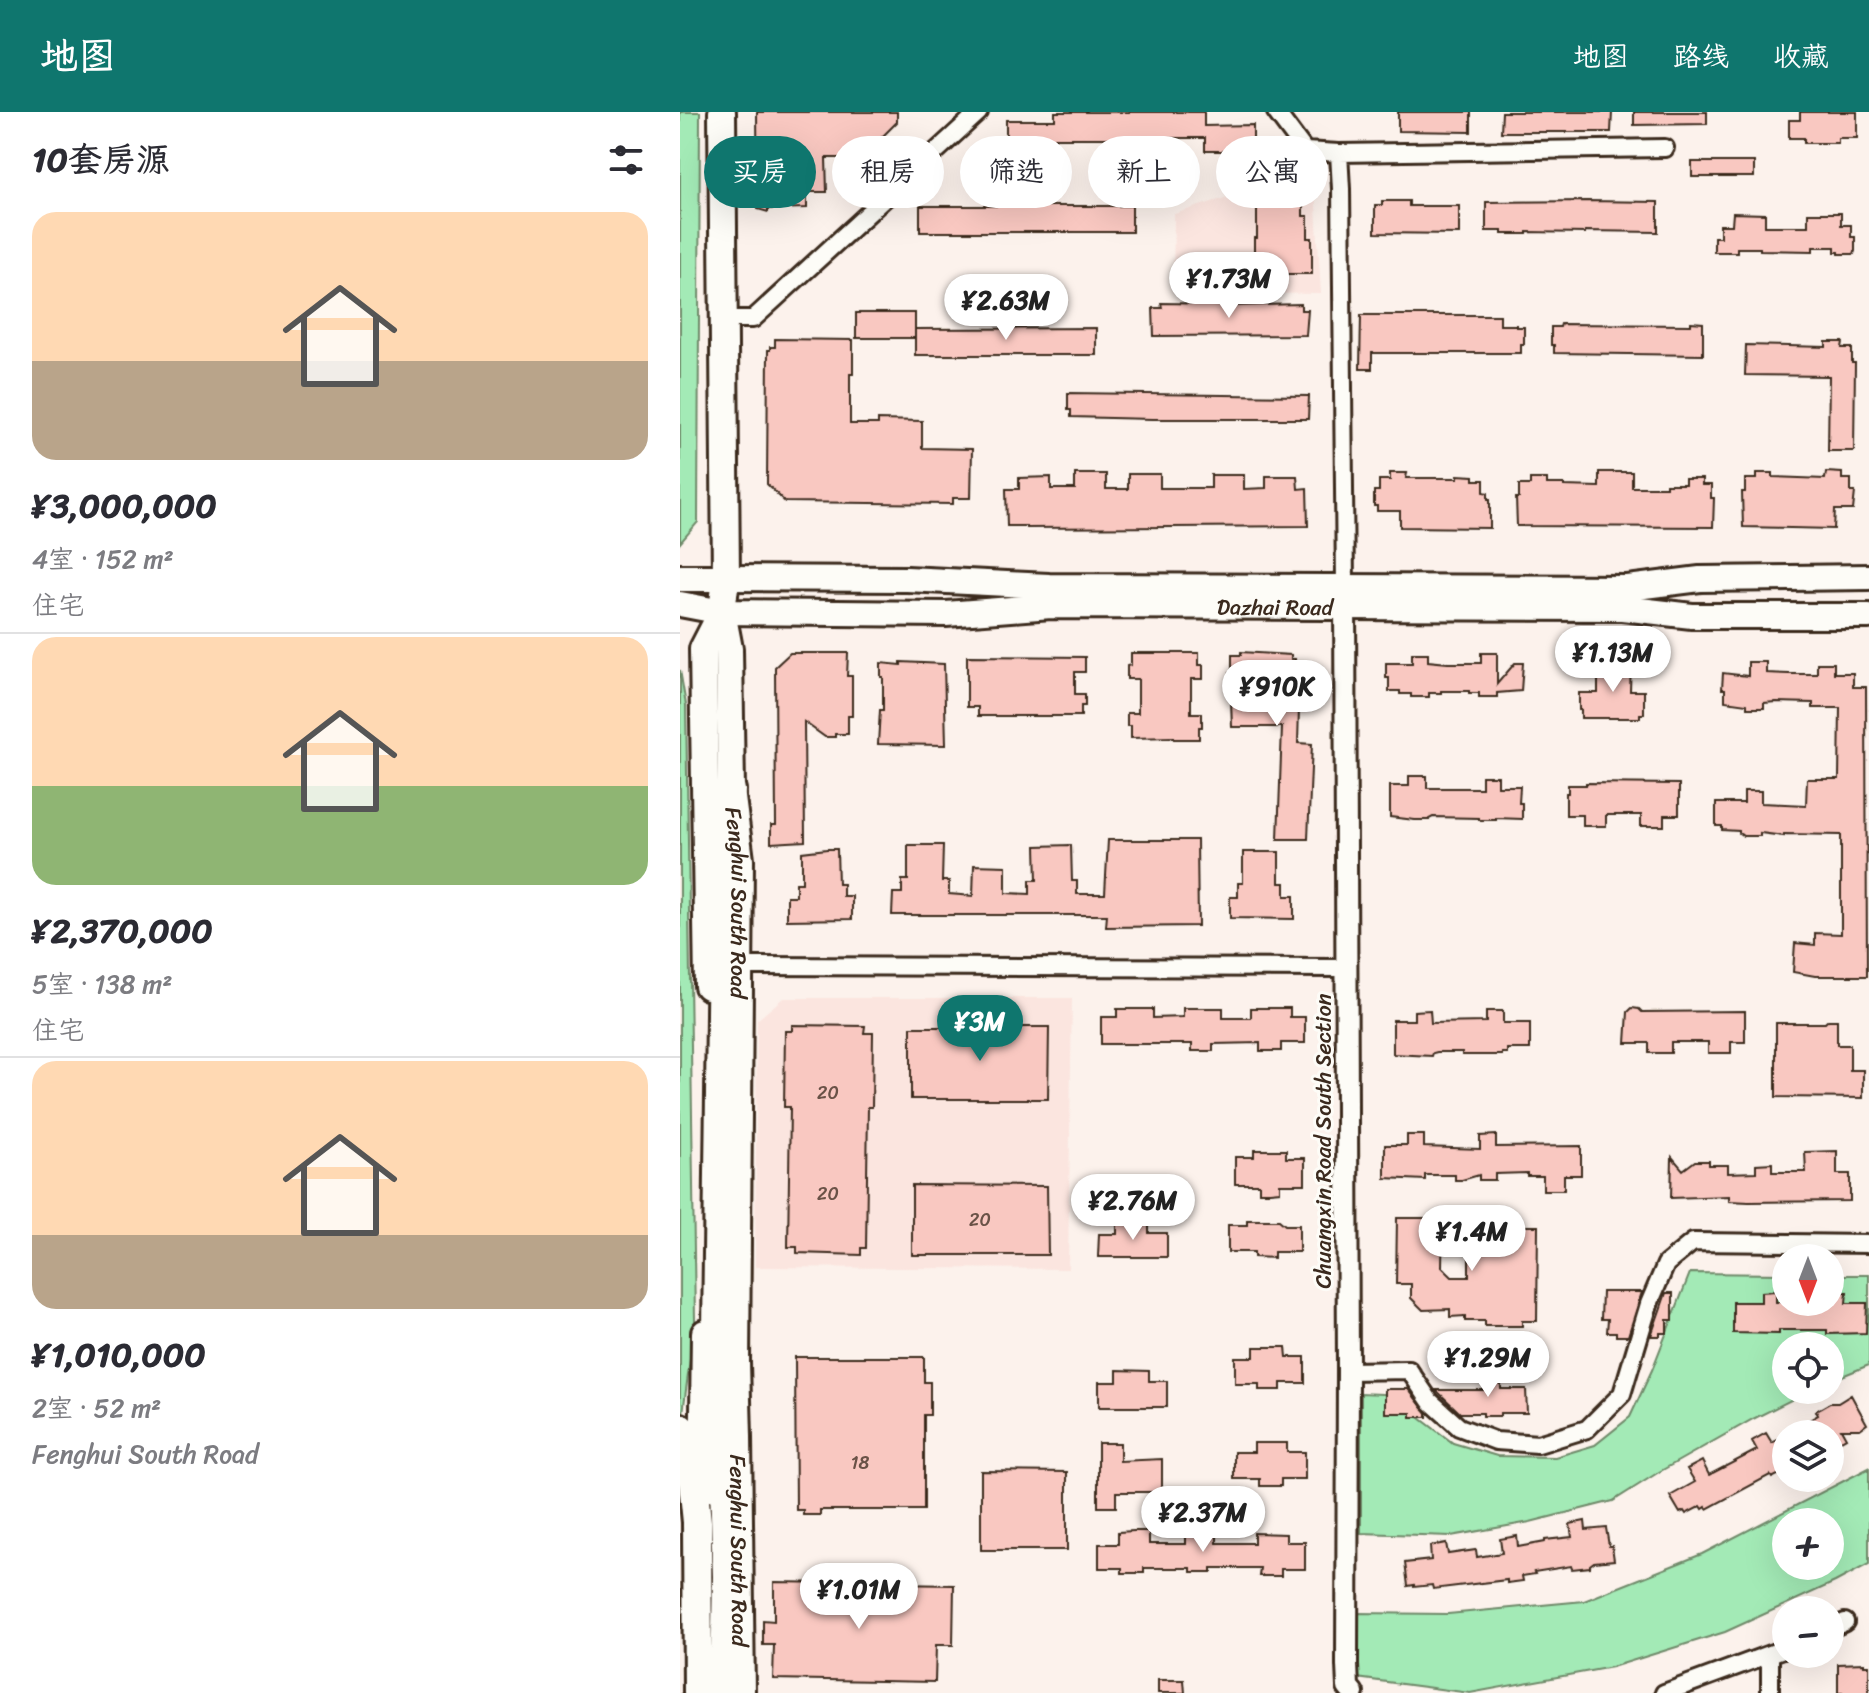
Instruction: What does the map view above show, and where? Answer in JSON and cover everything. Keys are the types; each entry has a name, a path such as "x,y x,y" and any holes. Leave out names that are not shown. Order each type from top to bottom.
{"highway":[{"path":"725,1693 725,1512 717,1332 730,966 723,856 731,790"},
{"path":"680,1428 691,1462 697,1522 700,1693"},
{"path":"680,1535 683,1693"},
{"path":"700,1693 702,1557"}],"main road":[{"name":"Fenghui South Road","path":"722,112 726,578 722,612 729,649 731,790"},
{"name":"Dazhai Road","path":"680,604 722,612 946,614 1051,606 1628,588 1700,579 1869,577"},
{"path":"680,578 726,578"},
{"name":"Dazhai Road","path":"726,578 907,579 1622,608 1692,616 1869,616"},
{"path":"702,1557 708,962 703,649 722,612"},
{"name":"Fenghui South Road","path":"730,966 741,1693"}],"street":[{"path":"723,319 753,319 979,112"},
{"path":"1276,112 1305,151 1665,148"},
{"path":"1339,153 1345,597"},
{"name":"Chuangxin Road South Section","path":"1345,597 1347,1665 1348,1687 1353,1693"},
{"path":"730,966 1346,968"},
{"path":"1348,1371 1409,1370 1430,1401 1459,1427 1496,1441 1538,1444 1587,1429 1622,1394 1649,1304 1666,1264 1693,1242 1869,1244"},
{"path":"1664,1693 1772,1653"},
{"path":"1770,1693 1775,1668"}],"shaded area":[{"path":"1216,201 1216,208 1316,208 1321,294 1173,292 1174,214"},
{"path":"783,998 1072,998 1068,1269 755,1267 757,1020"}],"green space":[{"path":"680,112 700,112 698,522 680,543"},
{"path":"680,670 686,705 695,1321 680,1436"},
{"path":"1690,1273 1772,1274 1772,1316 1844,1316 1844,1275 1869,1275 1869,1365 1844,1375 1844,1332 1772,1332 1772,1404 1783,1404 1613,1501 1530,1522 1451,1536 1361,1533 1361,1393 1404,1395 1416,1415 1453,1443 1497,1456 1555,1457 1595,1445 1630,1417"},
{"path":"1869,1468 1869,1564 1844,1577 1844,1508 1791,1508 1822,1492 1844,1492 1844,1481"},
{"path":"1772,1518 1772,1580 1839,1580 1804,1596 1772,1596 1772,1611 1725,1632 1612,1667 1470,1693 1357,1678 1356,1613 1448,1614 1584,1601 1702,1554"}],"building":[{"path":"757,112 897,112 897,122 883,136 832,136 832,158 826,158 827,192 816,192 816,136 757,136"},
{"path":"1055,112 1204,112 1204,126 1253,125 1253,136 1216,136 1216,151 1205,151 1205,138 1200,136 1006,136 1006,120 1055,120"},
{"path":"1398,112 1471,112 1471,132 1398,131"},
{"path":"1502,112 1612,112 1611,132 1501,132"},
{"path":"1634,112 1707,112 1707,124 1634,125"},
{"path":"1800,112 1857,112 1857,138 1838,138 1838,143 1804,143 1804,138 1789,138 1789,120 1800,120"},
{"path":"1692,162 1754,162 1754,177 1692,177"},
{"path":"1382,201 1409,201 1409,206 1459,206 1459,234 1375,233 1375,205 1382,205"},
{"path":"1486,202 1658,202 1658,232 1502,234 1502,231 1486,231"},
{"path":"807,208 768,209 768,212 758,209"},
{"path":"920,208 1132,208 1132,232 920,232"},
{"path":"1303,208 1303,216 1308,216 1308,238 1312,238 1312,274 1254,274 1257,209 1254,209"},
{"path":"1733,213 1765,214 1765,226 1808,226 1808,213 1841,213 1841,225 1851,225 1855,251 1854,254 1839,254 1835,252 1835,247 1813,247 1813,251 1737,248 1737,252 1714,252 1714,237 1720,237 1720,225 1732,225"},
{"path":"1161,303 1223,306 1301,304 1301,310 1308,310 1306,335 1154,336 1153,308 1162,308"},
{"path":"856,313 915,313 915,338 856,338"},
{"path":"1361,315 1500,315 1500,325 1524,327 1524,344 1521,344 1521,353 1372,353 1372,369 1360,369"},
{"path":"1691,322 1703,323 1703,355 1554,353 1554,345 1551,345 1551,327 1560,327 1561,324 1691,325"},
{"path":"1096,328 1096,355 915,355 915,329"},
{"path":"775,339 853,340 850,424 878,424 878,420 922,421 922,448 972,449 971,498 953,498 953,504 785,502 767,484 768,350 775,347"},
{"path":"1826,342 1843,342 1842,348 1852,348 1852,363 1855,363 1854,451 1828,451 1829,376 1745,375 1746,345 1826,347"},
{"path":"1068,393 1309,396 1308,419 1071,417"},
{"path":"1599,472 1632,472 1632,487 1666,487 1666,484 1685,484 1685,479 1702,479 1702,485 1711,485 1711,498 1714,498 1713,527 1517,526 1519,485 1530,485 1530,479 1547,479 1547,484 1599,487"},
{"path":"1826,472 1842,473 1842,479 1851,479 1851,492 1855,492 1853,510 1835,510 1834,529 1743,527 1742,492 1745,492 1745,479 1757,479 1757,473 1773,473 1773,477 1825,479"},
{"path":"1390,473 1407,473 1406,478 1458,478 1458,475 1484,480 1484,492 1490,499 1490,528 1400,527 1400,511 1377,511 1377,506 1374,506 1374,491 1379,491 1379,480 1390,480"},
{"path":"1075,474 1106,474 1106,489 1128,489 1128,474 1160,474 1160,488 1211,488 1211,475 1244,475 1244,489 1266,488 1266,476 1297,476 1298,489 1307,488 1308,526 1007,526 1006,489 1019,489 1019,478 1051,477 1051,489 1075,489"},
{"path":"1241,652 1291,655 1291,659 1295,659 1295,673 1303,673 1303,708 1299,708 1298,743 1312,744 1308,839 1278,839 1282,727 1232,727 1232,655 1241,655"},
{"path":"790,653 848,653 847,676 852,676 852,716 848,716 848,734 835,734 835,737 825,737 804,722 805,841 771,843 771,825 776,825 775,667"},
{"path":"1131,653 1199,653 1203,679 1191,679 1191,713 1202,713 1199,739 1131,738 1127,713 1138,713 1138,679 1127,679"},
{"path":"1412,653 1428,653 1428,661 1481,663 1481,653 1497,653 1497,684 1515,663 1523,663 1521,691 1497,693 1497,697 1479,697 1479,693 1469,691 1441,691 1429,693 1429,697 1411,697 1411,694 1400,694 1400,691 1389,691 1386,663 1412,663"},
{"path":"967,656 1085,657 1085,672 1075,672 1075,694 1085,694 1081,716 978,716 978,707 967,707"},
{"path":"901,662 944,664 946,745 878,744 880,710 883,710 881,663 901,665"},
{"path":"1598,662 1631,662 1630,691 1644,691 1644,714 1640,714 1640,718 1581,718 1579,693 1598,693"},
{"path":"1748,662 1766,662 1766,673 1789,674 1817,674 1817,663 1834,663 1834,673 1853,673 1853,687 1866,687 1867,976 1815,976 1793,972 1795,943 1815,945 1815,933 1841,934 1841,835 1784,836 1760,833 1760,836 1743,836 1739,831 1722,830 1722,826 1716,826 1716,803 1744,803 1744,791 1761,791 1761,803 1806,805 1807,779 1839,779 1840,708 1813,708 1813,703 1776,702 1764,703 1764,708 1747,708 1747,704 1725,701 1723,673 1748,676"},
{"path":"1409,776 1427,776 1427,788 1482,788 1482,776 1498,776 1498,786 1520,786 1522,819 1433,817 1415,820 1390,817 1390,786 1409,786"},
{"path":"1679,784 1679,815 1664,815 1664,826 1641,826 1641,815 1606,815 1606,826 1583,826 1583,815 1566,815 1566,793 1568,785"},
{"path":"1108,840 1197,840 1198,926 1106,927 1107,915 892,915 893,893 902,893 902,880 908,880 908,845 943,845 942,881 949,881 949,894 973,896 974,865 1006,866 1006,893 1030,894 1030,880 1037,880 1036,846 1071,845 1072,881 1077,881 1077,894 1105,894"},
{"path":"837,849 838,884 843,884 843,896 852,896 852,919 787,920 787,896 796,896 796,883 802,883 802,852"},
{"path":"1243,852 1279,852 1279,883 1285,883 1285,896 1294,896 1294,919 1230,918 1230,897 1238,897 1238,883 1243,883"},
{"path":"1183,1008 1223,1008 1223,1018 1251,1018 1251,1008 1290,1008 1290,1017 1305,1017 1305,1043 1281,1043 1281,1051 1260,1051 1260,1043 1213,1044 1213,1051 1192,1051 1192,1044 1101,1044 1101,1017 1117,1017 1117,1009 1153,1009 1153,1018 1183,1017"},
{"path":"1632,1008 1642,1012 1745,1011 1745,1042 1731,1042 1731,1053 1708,1053 1708,1042 1671,1042 1671,1053 1649,1053 1649,1043 1626,1043 1628,1012"},
{"path":"1430,1010 1431,1023 1486,1022 1486,1011 1503,1011 1503,1023 1530,1023 1530,1049 1507,1049 1507,1053 1502,1055 1462,1055 1462,1052 1437,1052 1432,1056 1393,1054 1393,1020 1414,1020 1414,1011"},
{"path":"1837,1020 1837,1045 1850,1045 1850,1070 1863,1070 1863,1098 1776,1097 1776,1023 1825,1023"},
{"path":"792,1025 865,1026 864,1033 873,1033 872,1107 868,1107 866,1248 861,1248 861,1255 797,1253 797,1247 788,1247 790,1107 784,1107 785,1031 792,1031"},
{"path":"911,1027 1049,1027 1048,1099 911,1099"},
{"path":"1407,1135 1424,1135 1424,1147 1480,1149 1480,1136 1496,1135 1496,1147 1581,1146 1581,1175 1564,1175 1564,1190 1543,1190 1543,1176 1527,1176 1527,1173 1495,1174 1495,1180 1479,1180 1479,1175 1462,1180 1455,1180 1455,1175 1425,1175 1425,1180 1385,1178 1385,1145 1407,1145"},
{"path":"1254,1150 1286,1150 1286,1158 1305,1158 1305,1184 1280,1184 1280,1191 1259,1192 1259,1184 1235,1184 1235,1157 1254,1157"},
{"path":"1837,1151 1837,1174 1850,1174 1850,1201 1749,1202 1729,1201 1729,1196 1671,1198 1672,1157 1683,1170 1695,1161 1709,1161 1709,1165 1728,1165 1728,1173 1756,1172 1756,1164 1772,1163 1772,1172 1806,1172 1805,1152"},
{"path":"912,1185 1047,1186 1048,1255 912,1255"},
{"path":"1397,1218 1443,1218 1442,1267 1452,1277 1469,1277 1469,1252 1483,1252 1483,1226 1538,1226 1537,1321 1522,1321 1522,1326 1485,1326 1485,1321 1465,1321 1465,1316 1450,1317 1450,1309 1423,1310 1411,1298 1411,1284 1396,1284"},
{"path":"1247,1220 1279,1220 1285,1225 1299,1225 1299,1252 1274,1252 1274,1258 1254,1257 1254,1252 1228,1252 1228,1225 1247,1225"},
{"path":"1117,1221 1149,1221 1149,1233 1167,1233 1167,1257 1098,1257 1099,1234 1117,1234"},
{"path":"1772,1291 1772,1316 1844,1316 1844,1292 1847,1292 1846,1303 1867,1303 1866,1333 1779,1330 1772,1334 1733,1333 1733,1302 1761,1302 1761,1292"},
{"path":"1602,1292 1642,1292 1628,1336 1607,1332 1608,1319 1601,1319"},
{"path":"1666,1293 1673,1293 1673,1320 1667,1320 1667,1333 1651,1336"},
{"path":"1254,1347 1286,1347 1287,1357 1305,1357 1305,1383 1281,1383 1281,1390 1259,1390 1259,1384 1235,1384 1235,1357 1254,1357"},
{"path":"795,1357 924,1357 924,1382 930,1382 930,1415 924,1415 924,1510 820,1510 820,1515 803,1515 803,1510 796,1510"},
{"path":"1117,1370 1149,1371 1149,1381 1167,1381 1167,1407 1099,1407 1099,1382 1117,1382"},
{"path":"1484,1374 1501,1374 1501,1389 1526,1389 1527,1413 1483,1416 1483,1413 1460,1413 1436,1390 1484,1390"},
{"path":"1385,1389 1408,1389 1427,1417 1411,1417 1411,1413 1385,1413"},
{"path":"1851,1395 1867,1424 1860,1429 1844,1429 1844,1420 1809,1420 1818,1415 1816,1411 1828,1404 1844,1404 1844,1399"},
{"path":"1766,1433 1772,1443 1772,1478 1770,1475 1707,1509 1701,1506 1686,1514 1684,1511 1680,1513 1670,1496 1695,1482 1687,1469 1702,1461 1709,1475 1757,1450 1752,1441"},
{"path":"1098,1443 1120,1443 1120,1461 1162,1459 1162,1492 1116,1492 1116,1507 1098,1507"},
{"path":"1254,1443 1287,1443 1287,1452 1305,1452 1305,1479 1281,1479 1281,1486 1260,1486 1260,1479 1234,1479 1234,1452 1254,1452"},
{"path":"981,1471 1067,1472 1067,1550 981,1550"},
{"path":"1585,1521 1586,1530 1606,1528 1614,1560 1594,1562 1590,1567 1572,1569 1571,1566 1534,1572 1522,1576 1523,1581 1507,1583 1507,1580 1433,1589 1432,1585 1408,1586 1405,1563 1431,1560 1430,1546 1446,1543 1448,1554 1476,1550 1477,1557 1502,1553 1500,1539 1517,1536 1518,1547 1572,1537 1570,1524"},
{"path":"1149,1531 1149,1544 1186,1544 1186,1533 1217,1534 1217,1543 1254,1543 1254,1533 1286,1534 1286,1542 1305,1542 1305,1569 1281,1569 1281,1576 1259,1576 1260,1568 1212,1568 1212,1572 1191,1572 1191,1568 1144,1568 1144,1573 1122,1573 1122,1568 1099,1568 1099,1544 1118,1544 1118,1532"},
{"path":"774,1582 954,1585 953,1645 936,1645 935,1682 773,1679 774,1645 763,1645 763,1620 774,1621"},
{"path":"1844,1664 1869,1665 1869,1693 1838,1693 1838,1668 1844,1668"},
{"path":"1158,1680 1184,1680 1185,1693 1158,1693"}]}
